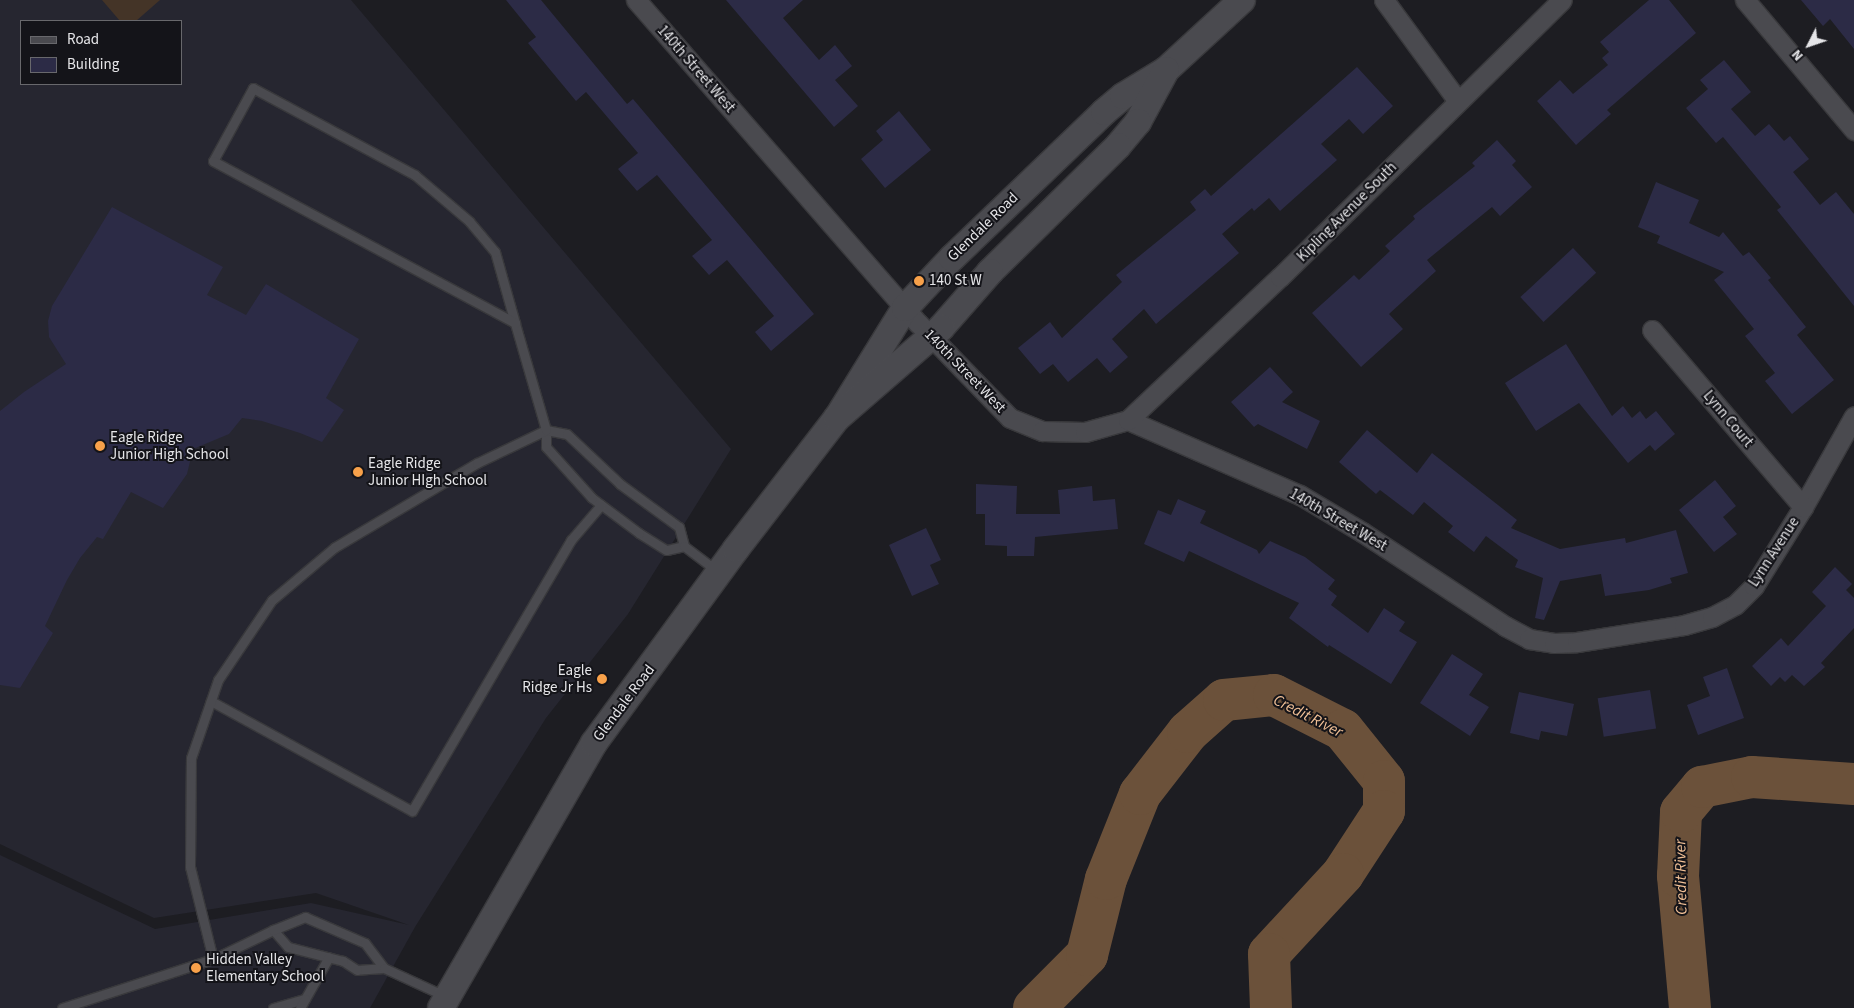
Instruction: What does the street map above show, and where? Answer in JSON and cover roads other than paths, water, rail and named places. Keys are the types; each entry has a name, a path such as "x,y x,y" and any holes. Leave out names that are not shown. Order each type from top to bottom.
{"main road":[{"name":"Glendale Road","path":"444,1003 594,743 719,573 837,418 905,308 952,258 1104,112 1123,96 1166,70 1242,0"},
{"name":"Glendale Road","path":"837,418 942,328 990,272 1118,146 1138,122 1166,70"}],"street":[{"name":"140th Street West","path":"636,0 905,308 1010,418 1042,431 1085,432 1128,420 1300,495 1362,532 1505,626 1529,639"},
{"path":"1384,0 1458,100"},
{"name":"Kipling Avenue South","path":"1128,420 1280,277 1458,100 1562,0"},
{"path":"1746,0 1854,130"},
{"name":"Lynn Court","path":"1652,330 1802,507"},
{"name":"Lynn Avenue","path":"1529,639 1554,643 1577,642 1684,625 1712,617 1736,605 1754,586 1854,416"}],"lane":[{"path":"515,323 213,161 253,88 415,175 469,221 495,252 546,430 546,447 592,498 639,533 666,550 684,546"},
{"path":"213,959 190,867 191,758 218,680 272,600 335,547 477,463 546,430 567,434 620,484 679,527 684,546 719,573"},
{"path":"211,700 412,811 572,540 601,505"},
{"path":"62,1008 213,959 305,917 365,943 384,968 444,1003"},
{"path":"273,930 288,947 343,961 357,970 384,968"},
{"path":"300,1008 329,958"},
{"path":"273,1008 306,999"}],"waterway":[{"name":"Credit River","path":"1034,1008 1087,955 1106,879 1140,794 1188,732 1224,700 1274,695 1343,730 1384,781 1384,811 1343,874 1269,954 1271,1008"},
{"name":"Credit River","path":"1690,1008 1678,876 1681,812 1702,787 1752,777 1854,784"}],"place":[{"name":"140 St W","path":"919,281"},
{"name":"Eagle Ridge Junior High School","path":"100,446"},
{"name":"Eagle Ridge Junior HIgh School","path":"358,472"},
{"name":"Eagle Ridge Jr Hs","path":"602,679"},
{"name":"Hidden Valley Elementary School","path":"196,968"}]}
